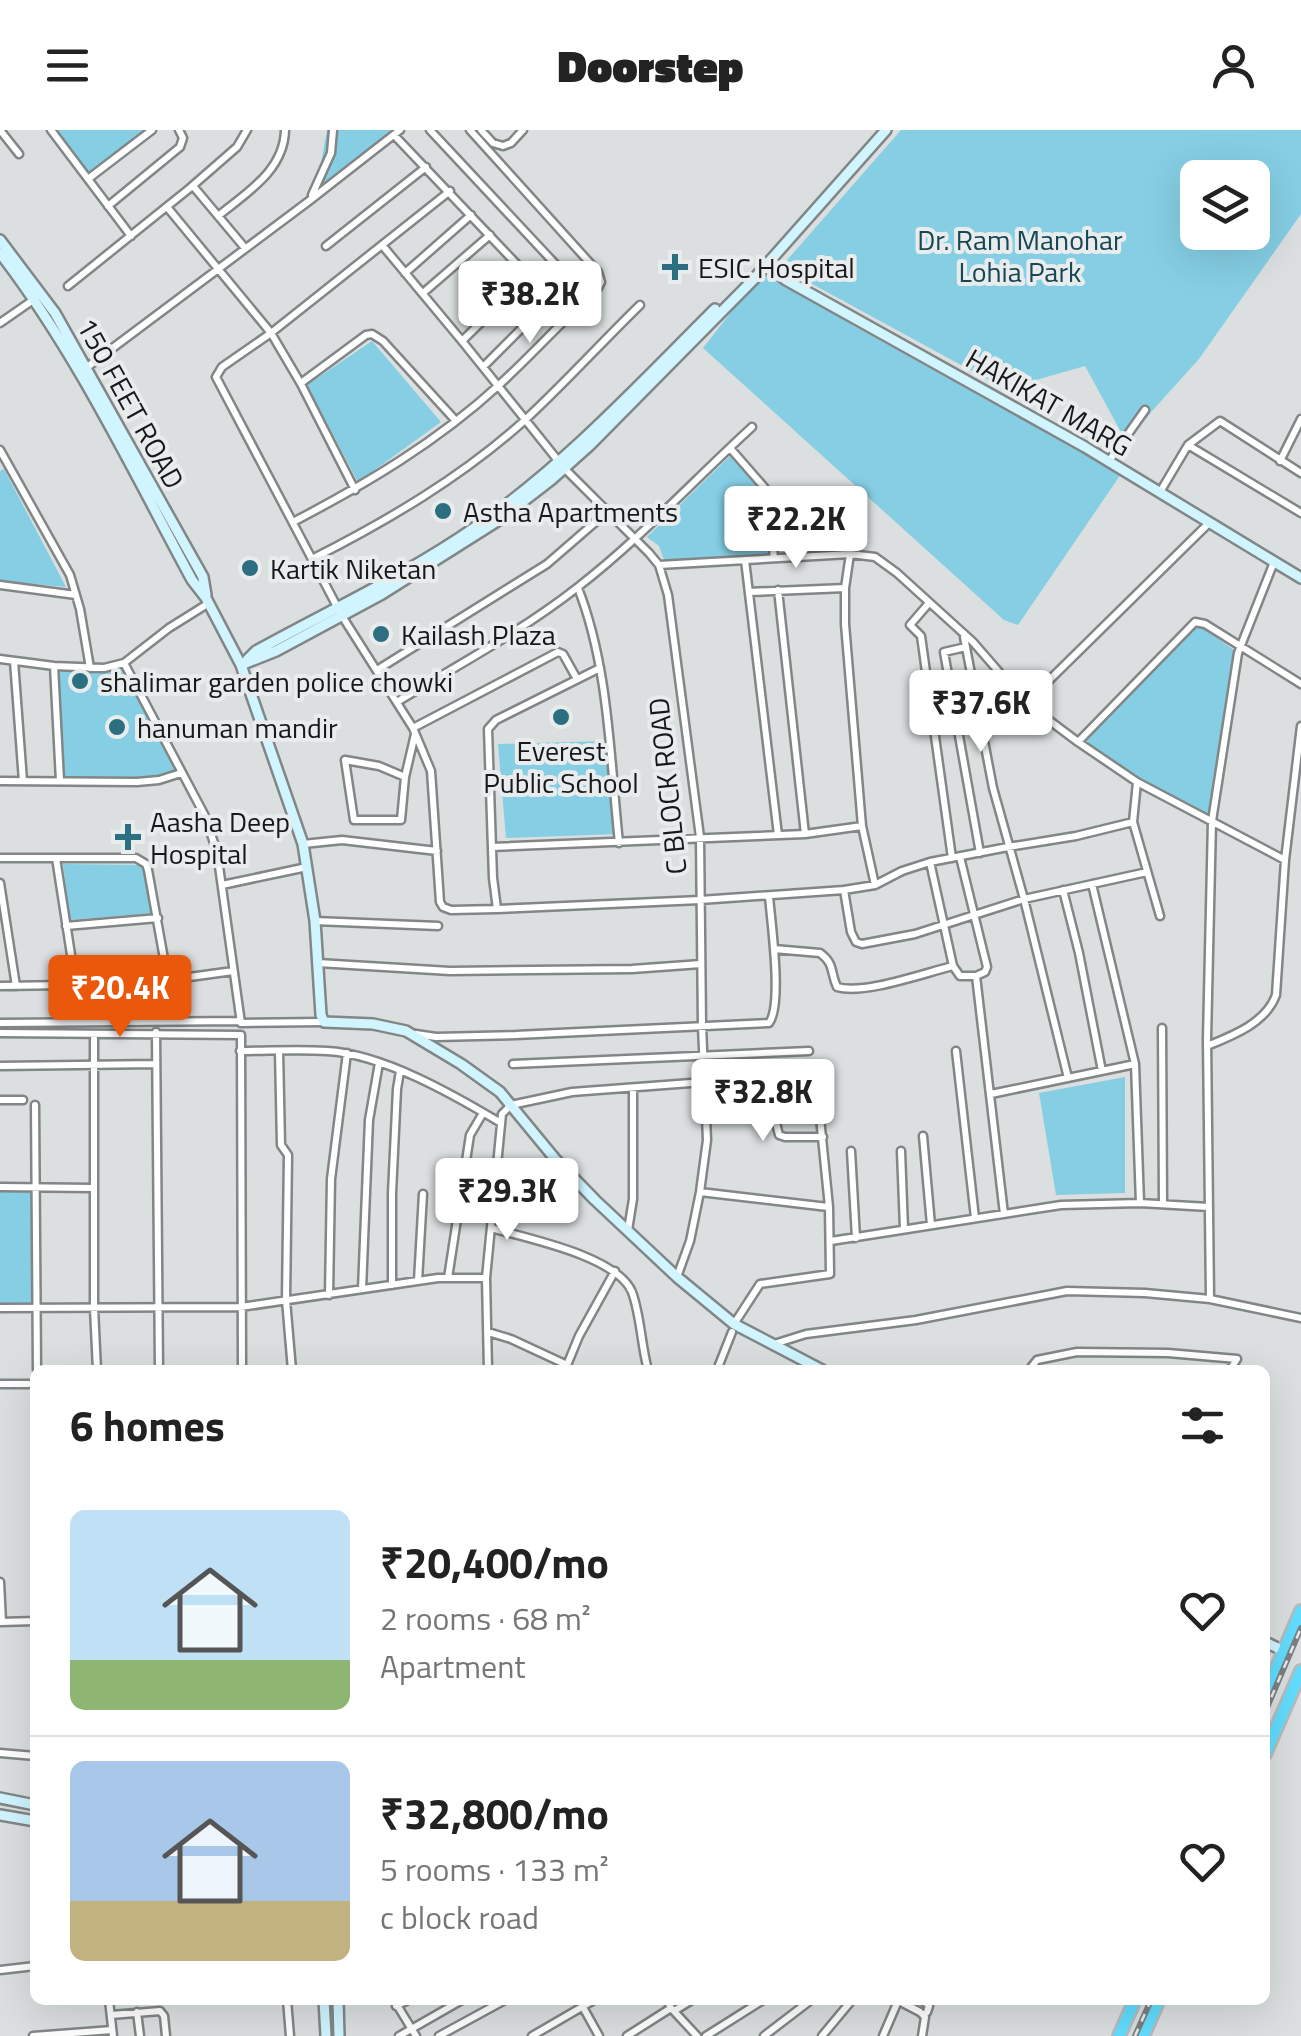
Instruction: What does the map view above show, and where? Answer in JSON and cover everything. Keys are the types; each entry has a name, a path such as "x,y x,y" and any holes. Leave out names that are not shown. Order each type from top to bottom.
{"highway":[{"path":"1270,1684 1301,1611"},
{"path":"1270,1742 1301,1671"},
{"path":"1119,2036 1132,2005"},
{"path":"1143,2036 1157,2005"}],"street":[{"path":"0,130 19,154"},
{"path":"51,130 130,236"},
{"path":"88,179 152,130"},
{"path":"108,206 180,147 184,142 179,130"},
{"path":"68,286 193,186 237,147 247,130"},
{"path":"218,216 272,168 284,145 285,130"},
{"path":"309,201 331,153 334,130"},
{"path":"430,130 588,298"},
{"path":"293,522 393,467 456,421 498,386 601,282 598,272 470,130"},
{"path":"481,130 493,143 503,146 523,130"},
{"path":"242,665 276,651 500,520 561,465 589,446 768,265 886,130"},
{"path":"83,371 397,132 567,317"},
{"path":"326,246 426,167"},
{"path":"193,186 244,248"},
{"path":"450,191 222,367 216,376 340,613 414,730 432,770 442,907 497,909 844,890 874,885 930,862 1134,822"},
{"path":"167,206 270,333 355,490"},
{"path":"405,273 471,215"},
{"path":"422,293 490,235"},
{"name":"150 FEET ROAD","path":"0,240 83,371 192,580 242,665 303,844 324,1022"},
{"name":"C BLOCK ROAD","path":"382,245 561,465 659,565 668,595 700,838 706,1140 690,1241 678,1277"},
{"name":"150 FEET ROAD","path":"0,253 37,296"},
{"name":"HAKIKAT MARG","path":"768,265 816,298 1109,461 1301,578"},
{"path":"462,340 529,274"},
{"path":"0,323 37,296"},
{"path":"483,367 551,299"},
{"path":"312,559 414,503 480,456 524,420 640,305"},
{"path":"301,384 372,334 383,341 456,421"},
{"path":"1109,461 1145,410"},
{"path":"1280,461 1301,419"},
{"path":"1160,492 1188,445 1220,421 1301,473"},
{"path":"397,702 578,588 752,427"},
{"path":"1188,445 1301,513"},
{"path":"730,448 764,487 774,558"},
{"path":"0,450 70,575 90,668"},
{"path":"376,670 548,564 607,512"},
{"path":"1026,703 1210,523"},
{"path":"850,554 845,624 862,826 874,885"},
{"path":"659,565 850,554 876,557 964,634 1026,703 1078,742 1137,782 1285,860"},
{"path":"745,560 778,835"},
{"path":"1210,1298 1207,1046 1212,821 1240,648 1274,562"},
{"path":"0,585 76,595"},
{"path":"578,588 591,621 600,668 619,843"},
{"path":"749,592 845,588"},
{"path":"778,590 806,834"},
{"path":"0,659 104,668 124,662 207,601"},
{"path":"929,602 910,626 922,636 956,857 987,967 985,972 960,976 954,966 930,862"},
{"path":"1078,742 1195,622 1205,624 1301,684"},
{"path":"964,634 991,776 1068,1078"},
{"path":"966,648 944,652 980,853"},
{"path":"414,730 558,652 563,654 576,679"},
{"path":"14,662 22,781"},
{"path":"124,662 204,816 217,852 240,1021"},
{"path":"54,666 60,781"},
{"path":"497,909 488,728 496,720 600,668"},
{"path":"1207,1046 1244,1030 1273,1003 1301,726"},
{"path":"406,776 345,760 353,819 402,820 414,730"},
{"path":"0,781 137,782 160,780 181,772"},
{"path":"1137,782 1134,822 1160,916"},
{"path":"492,847 806,834 862,826"},
{"path":"303,844 342,840 437,851"},
{"path":"0,858 142,860 148,870 168,981"},
{"path":"56,858 76,986"},
{"path":"222,885 308,867"},
{"path":"844,890 856,942 871,943 915,934 1024,899 1147,872"},
{"path":"0,882 16,986"},
{"path":"1092,884 1135,1064 1140,1203"},
{"path":"1063,890 1102,1071"},
{"path":"0,1022 324,1022 372,1024 436,1037 769,1023 775,1012 769,896"},
{"path":"66,926 158,918"},
{"path":"315,921 438,926"},
{"path":"774,950 820,952 830,962 837,987 842,989 867,988 954,966"},
{"path":"318,963 450,972 701,964"},
{"path":"0,986 168,981 233,971"},
{"path":"976,976 1004,1214"},
{"path":"1162,1028 1163,1204"},
{"path":"406,1031 500,1092 556,1160 733,1328 813,1365"},
{"path":"0,1032 240,1035 242,1365"},
{"path":"156,1032 159,1365"},
{"path":"94,1039 97,1365"},
{"path":"240,1052 328,1050 347,1054 400,1071 502,1119"},
{"path":"513,1064 809,1050"},
{"path":"278,1051 281,1145 288,1155 286,1300 292,1365"},
{"path":"956,1051 976,1218"},
{"path":"329,1294 331,1179 347,1054"},
{"path":"362,1290 368,1120 379,1063"},
{"path":"0,1066 156,1064"},
{"path":"991,1094 1135,1064"},
{"path":"392,1285 392,1193 400,1071"},
{"path":"488,1365 486,1278 490,1228 502,1119 511,1104 572,1092 704,1082 804,1080 818,1092 829,1207 830,1274 760,1284 733,1328 719,1365"},
{"path":"774,1081 774,1115 779,1136 823,1137"},
{"path":"628,1232 633,1200 633,1088"},
{"path":"0,1100 23,1100"},
{"path":"36,1105 37,1365"},
{"path":"448,1278 470,1135 483,1112"},
{"path":"923,1136 931,1225"},
{"path":"850,1151 856,1238"},
{"path":"901,1151 904,1229"},
{"path":"0,1188 94,1188"},
{"path":"700,1192 829,1207"},
{"path":"418,1281 423,1194"},
{"path":"830,1241 1061,1204 1209,1206"},
{"path":"490,1228 577,1253 615,1272 630,1288 647,1365"},
{"path":"567,1365 615,1272"},
{"path":"0,1308 242,1307 418,1281 486,1278"},
{"path":"773,1344 806,1334 916,1320 1068,1291 1210,1298 1301,1318"},
{"path":"488,1332 562,1365"},
{"path":"1033,1365 1037,1360 1077,1352 1168,1352 1237,1359 1233,1365"},
{"path":"0,1384 30,1384"},
{"path":"0,1582 1,1622 30,1621"},
{"path":"1270,1645 1284,1652"},
{"path":"0,1753 30,1756"},
{"path":"0,1798 30,1804"},
{"path":"0,1815 30,1820"},
{"path":"0,1970 30,1967"},
{"path":"33,2036 113,2033 110,2005"},
{"path":"287,2005 290,2036"},
{"path":"324,2005 326,2036"},
{"path":"338,2005 339,2036"},
{"path":"396,2005 414,2033"},
{"path":"400,2036 414,2033 455,2005"},
{"path":"439,2036 497,2005"},
{"path":"532,2036 577,2005"},
{"path":"581,2005 597,2033 585,2036"},
{"path":"706,2036 755,2005"},
{"path":"764,2036 804,2005"},
{"path":"822,2036 848,2005"},
{"path":"884,2036 895,2005"},
{"path":"906,2005 923,2015 926,2023 922,2036"},
{"path":"923,2015 928,2005"},
{"path":"627,2036 670,2006 696,2036"},
{"path":"137,2012 140,2036"},
{"path":"111,2015 163,2012 166,2036"}],"green space":[{"path":"51,130 151,130 88,179"},
{"path":"327,130 394,130 316,191"},
{"name":"Dr. Ram Manohar Lohia Park","path":"901,130 1301,130 1301,214 1199,359 1127,443 1085,366 1005,389 781,267"},
{"path":"772,267 854,326 1121,474 1018,625 1004,620 703,348 757,279"},
{"path":"372,341 441,422 358,482 307,385"},
{"path":"732,454 769,492 774,554 664,560 659,546 647,537"},
{"path":"4,469 66,587 0,581 0,471"},
{"path":"1195,622 1238,653 1212,821 1137,782 1078,742"},
{"path":"124,663 181,773 159,780 60,781 54,666 104,668"},
{"path":"607,741 618,786 618,834 506,838 498,744"},
{"path":"63,864 143,865 152,913 70,920"},
{"path":"1125,1077 1125,1193 1056,1195 1039,1093"},
{"path":"0,1187 36,1188 36,1308 0,1308"}],"railway":[{"path":"1270,1700 1301,1628"},
{"path":"1135,2036 1149,2005"}],"place":[{"name":"ESIC Hospital","path":"675,267"},
{"name":"Astha Apartments","path":"443,511"},
{"name":"Kartik Niketan","path":"250,568"},
{"name":"Kailash Plaza","path":"381,634"},
{"name":"shalimar garden police chowki","path":"80,681"},
{"name":"Everest Public School","path":"561,717"},
{"name":"hanuman mandir","path":"117,727"},
{"name":"Aasha Deep Hospital","path":"128,837"}]}
